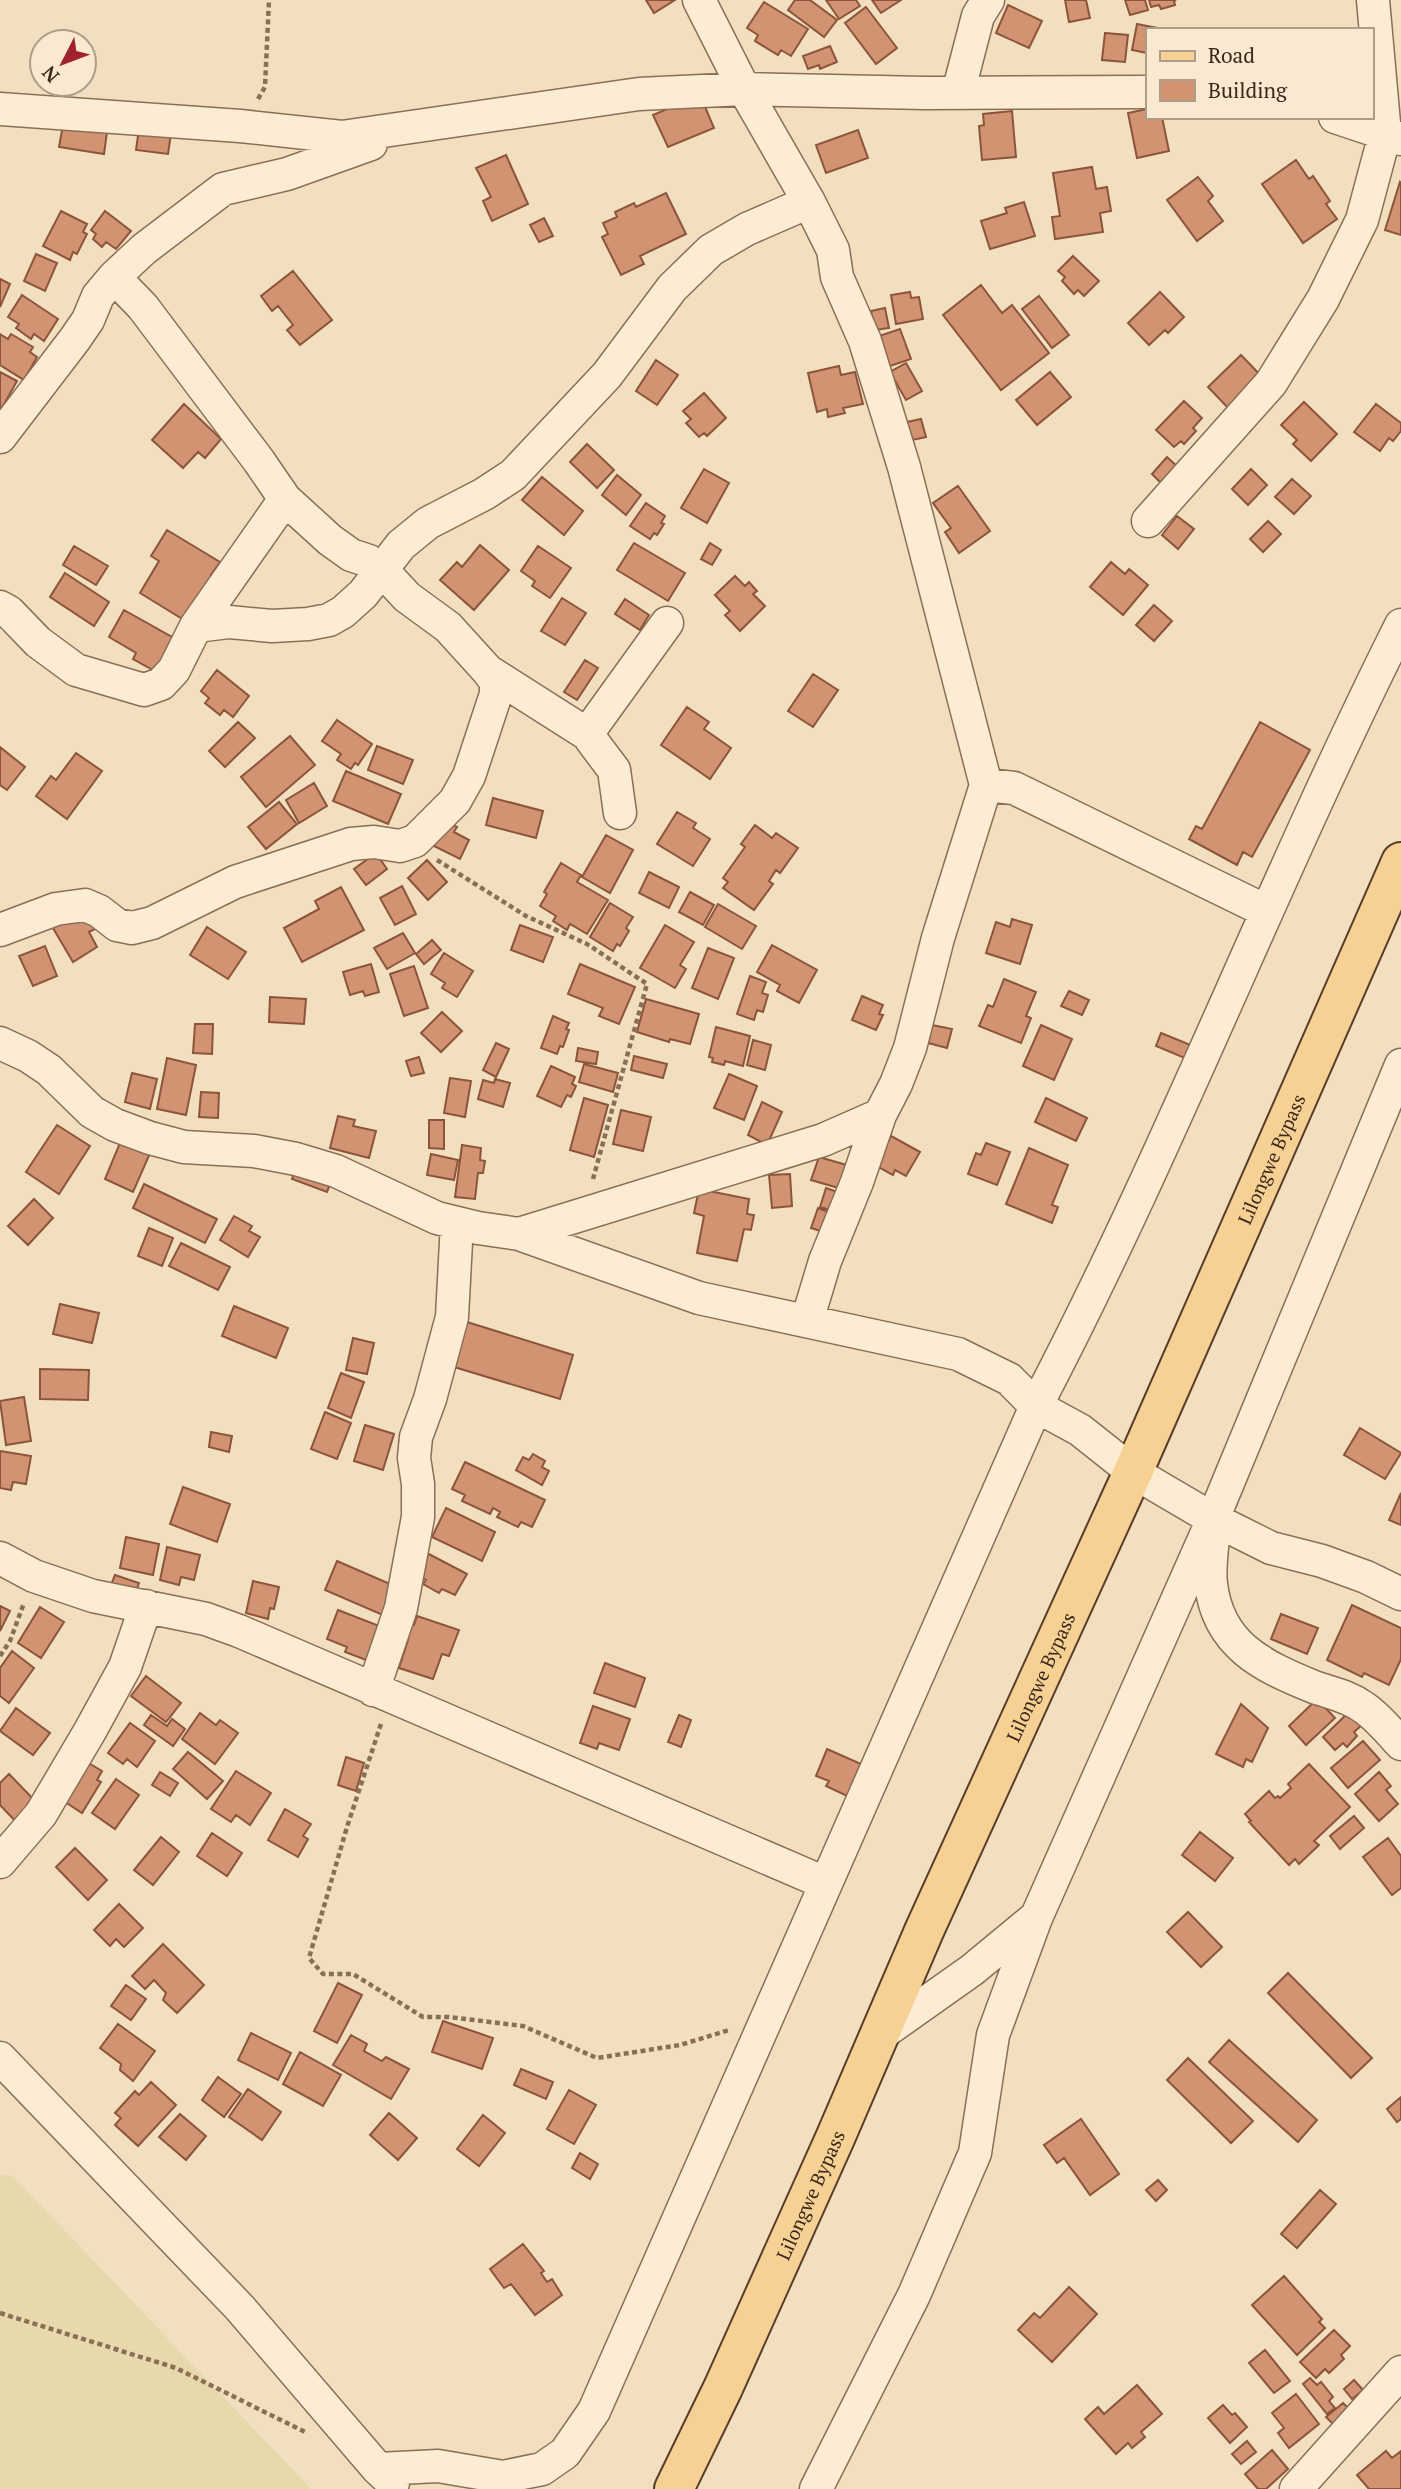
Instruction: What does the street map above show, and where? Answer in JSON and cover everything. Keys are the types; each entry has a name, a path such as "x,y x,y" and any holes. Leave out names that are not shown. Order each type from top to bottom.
{"main road":[{"name":"Lilongwe Bypass","path":"674,2489 723,2388 924,1931 1133,1472 1401,862"}],"street":[{"path":"699,0 744,89 809,202 833,250 837,278 865,341 904,467 986,785 938,938 910,1048 897,1084 880,1115 825,1261 807,1321"},
{"path":"958,93 978,16 988,0"},
{"path":"1148,521 1271,383 1310,320 1362,220 1393,136 1373,0"},
{"path":"0,108 240,125 342,137 605,98 744,89 958,93 1146,92"},
{"path":"1341,119 1393,136"},
{"path":"0,437 75,339 88,320 98,296 114,277 144,250 223,190 287,174 410,128"},
{"path":"196,626 229,622 272,626 308,624 329,620 343,612 363,594 401,545 428,523 484,494 513,475 607,375 672,288 711,250 747,229 809,202"},
{"path":"0,930 56,909 85,905 99,911 117,925 132,928 152,923 235,882 351,844 374,842 400,846 415,841 455,801 469,776 496,694 496,682 488,671 448,628 407,597 381,569 369,561 351,555 330,540 285,499 143,307 114,277"},
{"path":"0,607 9,612 38,642 76,670 144,690 161,684 174,670 196,626 285,499"},
{"path":"587,734 667,623"},
{"path":"0,2058 240,2308 389,2479 438,2466 503,2477 542,2469 565,2452 594,2411 1036,1406 1072,1337 1165,1140 1356,714 1401,625"},
{"path":"488,671 587,734 614,770 620,813"},
{"path":"986,785 1014,788 1266,911"},
{"path":"0,1043 28,1056 49,1070 92,1112 115,1125 184,1147 254,1151 296,1159 336,1171 437,1218 519,1234 699,1298 958,1354 1009,1379 1036,1406 1080,1430 1133,1472 1213,1519 1271,1548 1322,1560 1401,1594"},
{"path":"816,2489 914,2295 975,2152 993,2035 1036,1917 1213,1519 1401,1065"},
{"path":"519,1234 823,1140 880,1115"},
{"path":"382,1693 418,1517 418,1484 414,1458 416,1437 430,1399 452,1317 457,1223"},
{"path":"1213,1519 1210,1584 1220,1621 1240,1648 1262,1664 1315,1687 1344,1696 1364,1708 1401,1744"},
{"path":"0,1558 34,1576 93,1597 217,1623 303,1657 825,1883"},
{"path":"0,1862 41,1814 90,1731 125,1667 146,1606"},
{"path":"880,2035 972,1970 1036,1917"},
{"path":"1296,2489 1401,2372"}],"path":[{"path":"415,841 427,853 526,916 587,944 647,984 583,1215"},
{"path":"0,1656 10,1641 34,1576"},
{"path":"382,1693 309,1958 323,1974 353,1974 423,2017 449,2017 523,2026 597,2058 680,2045 718,2032 763,2024"},
{"path":"0,2313 177,2368 307,2434"}],"shaded area":[{"path":"0,2175 13,2176 311,2489 0,2489"}],"building":[{"path":"646,0 675,0 654,13"},
{"path":"795,0 810,0 837,20 824,37 788,10"},
{"path":"826,0 856,0 860,6 839,19"},
{"path":"872,0 901,0 881,13"},
{"path":"1065,0 1086,0 1090,18 1069,22"},
{"path":"1125,0 1145,0 1148,10 1130,15"},
{"path":"1149,0 1176,0 1175,5 1161,9 1159,5 1151,7"},
{"path":"764,2 808,29 791,56 781,50 778,55 755,41 758,35 747,28"},
{"path":"1008,5 1042,21 1029,48 996,33"},
{"path":"866,7 897,48 876,64 845,23"},
{"path":"1137,24 1158,28 1146,28 1146,53 1132,50"},
{"path":"1105,33 1128,35 1125,62 1102,60"},
{"path":"830,46 837,62 820,69 819,65 808,69 803,56"},
{"path":"700,95 714,128 668,147 653,115"},
{"path":"1146,109 1146,119 1162,119 1169,151 1137,158 1128,113"},
{"path":"1012,111 1016,157 982,160 979,126 984,125 983,114"},
{"path":"63,125 107,132 104,154 59,147"},
{"path":"139,129 171,134 168,154 136,150"},
{"path":"858,130 868,158 826,173 816,145"},
{"path":"506,155 528,204 492,221 483,201 491,197 476,168"},
{"path":"1296,160 1309,179 1313,176 1330,201 1326,204 1337,219 1303,243 1262,184"},
{"path":"1092,167 1096,189 1107,187 1111,211 1100,213 1103,232 1055,239 1052,217 1060,216 1053,173"},
{"path":"1198,177 1213,196 1208,201 1223,221 1197,241 1167,200"},
{"path":"1401,183 1401,235 1385,230"},
{"path":"666,193 686,234 640,256 644,264 621,275 602,237 608,234 603,223 617,217 615,212 634,203 636,207"},
{"path":"1024,202 1035,236 990,249 981,221 1007,213 1005,208"},
{"path":"61,211 87,224 83,232 87,234 77,254 73,252 70,260 43,246"},
{"path":"105,211 131,231 116,249 106,242 102,247 93,239 96,234 91,230"},
{"path":"544,218 553,236 539,242 530,225"},
{"path":"36,254 57,263 45,291 24,281"},
{"path":"1073,256 1099,281 1084,296 1078,290 1074,294 1062,281 1065,277 1058,271"},
{"path":"293,271 332,320 300,345 287,330 293,325 278,306 272,311 261,296"},
{"path":"0,279 10,284 0,307"},
{"path":"981,285 1002,313 1012,305 1049,353 1001,390 943,315"},
{"path":"910,292 911,298 919,297 923,319 896,324 891,295"},
{"path":"1160,292 1184,317 1168,333 1165,330 1149,345 1128,323"},
{"path":"22,295 58,319 44,341 34,334 31,339 16,328 19,324 8,317"},
{"path":"1039,296 1069,335 1052,348 1022,309"},
{"path":"885,308 889,328 875,330 871,311"},
{"path":"900,329 911,359 887,367 876,337"},
{"path":"0,334 8,339 11,334 33,347 30,352 37,357 24,380 0,365"},
{"path":"1241,355 1266,381 1230,410 1208,387"},
{"path":"656,360 678,375 657,405 636,391"},
{"path":"906,363 922,391 906,400 890,372"},
{"path":"839,366 841,375 855,372 863,404 843,408 845,413 828,417 827,409 817,412 808,373"},
{"path":"0,372 17,381 2,408 0,407"},
{"path":"1050,372 1071,397 1037,425 1016,400"},
{"path":"704,393 726,418 707,436 704,433 699,437 686,423 691,419 683,411"},
{"path":"1184,401 1202,418 1193,428 1196,431 1184,444 1181,441 1174,447 1156,430"},
{"path":"1304,402 1337,434 1311,461 1293,444 1297,440 1281,425"},
{"path":"184,404 221,439 205,458 198,452 183,468 152,440"},
{"path":"1376,404 1401,423 1401,431 1393,441 1389,438 1380,451 1354,432"},
{"path":"921,419 926,437 912,440 907,422"},
{"path":"587,444 614,470 597,488 570,462"},
{"path":"1167,457 1179,468 1163,485 1152,474"},
{"path":"704,469 729,483 707,523 681,508"},
{"path":"1251,469 1267,485 1248,505 1232,489"},
{"path":"617,475 641,495 626,515 602,495"},
{"path":"542,477 583,511 564,535 522,500"},
{"path":"1292,479 1311,496 1294,514 1275,497"},
{"path":"958,486 990,531 959,553 945,532 951,528 933,503"},
{"path":"646,503 665,516 661,523 664,524 657,535 654,533 650,539 630,526"},
{"path":"1177,516 1194,529 1178,549 1162,535"},
{"path":"1268,521 1281,534 1263,552 1250,539"},
{"path":"167,530 220,562 211,575 217,579 184,620 140,593 159,561 151,556"},
{"path":"634,543 685,573 668,601 617,570"},
{"path":"710,543 721,550 712,565 701,559"},
{"path":"480,545 509,570 474,610 440,580 457,562 462,567"},
{"path":"74,546 108,566 96,585 63,565"},
{"path":"538,546 571,568 550,598 532,586 535,581 521,571"},
{"path":"1111,562 1125,574 1129,569 1148,585 1123,615 1090,587"},
{"path":"65,573 109,602 94,626 50,597"},
{"path":"735,576 745,586 749,582 757,591 753,594 765,606 740,631 725,615 730,611 715,595"},
{"path":"562,598 586,613 565,645 541,631"},
{"path":"625,599 649,615 640,630 615,614"},
{"path":"1154,605 1172,621 1154,641 1136,625"},
{"path":"124,610 179,641 160,674 133,659 136,653 109,637"},
{"path":"585,660 598,668 577,700 564,692"},
{"path":"217,670 249,696 233,717 224,710 220,715 205,703 209,698 201,691"},
{"path":"813,674 838,690 813,727 788,711"},
{"path":"687,707 709,722 704,729 731,748 710,779 661,745"},
{"path":"337,720 372,744 358,765 355,763 351,769 337,760 341,754 322,741"},
{"path":"238,722 255,738 225,767 209,751"},
{"path":"1260,722 1310,750 1252,857 1243,852 1237,865 1189,839 1196,826 1202,829"},
{"path":"290,736 315,765 266,807 241,777"},
{"path":"377,746 413,760 403,784 368,770"},
{"path":"0,747 25,767 7,790 0,785"},
{"path":"76,753 102,771 67,819 36,796 51,776 56,780"},
{"path":"346,771 401,794 388,824 333,801"},
{"path":"314,783 327,806 299,823 286,800"},
{"path":"493,798 543,811 536,838 486,825"},
{"path":"279,802 297,824 266,849 248,827"},
{"path":"677,812 696,823 693,828 710,839 693,866 657,844"},
{"path":"442,820 457,827 454,832 469,840 460,859 430,844"},
{"path":"755,825 772,838 776,833 798,848 780,873 776,870 769,881 773,884 754,910 723,888 728,882 723,878 745,847 741,844"},
{"path":"606,835 633,850 610,893 582,877"},
{"path":"376,853 387,869 366,885 354,869"},
{"path":"427,860 447,882 428,900 408,878"},
{"path":"561,863 581,875 577,882 608,900 587,934 570,924 567,930 553,921 556,916 540,906 547,894 544,892"},
{"path":"649,872 679,887 669,908 639,893"},
{"path":"402,886 416,914 395,925 380,898"},
{"path":"341,887 364,930 302,962 284,928 319,909 315,901"},
{"path":"690,892 714,905 703,925 679,912"},
{"path":"610,903 633,917 626,928 629,931 620,946 617,944 613,951 590,937"},
{"path":"718,904 756,926 742,949 705,927"},
{"path":"84,909 95,929 89,932 97,947 73,962 53,928"},
{"path":"1012,919 1032,925 1020,964 986,953 996,922 1010,927"},
{"path":"520,925 553,937 543,962 511,950"},
{"path":"665,925 694,942 680,965 686,969 675,988 640,968"},
{"path":"207,927 246,952 228,979 190,955"},
{"path":"403,933 415,953 387,969 374,948"},
{"path":"432,940 441,950 424,964 416,954"},
{"path":"772,945 817,970 799,1003 777,991 780,985 757,972"},
{"path":"45,946 57,976 33,986 19,956"},
{"path":"708,948 734,958 718,999 692,988"},
{"path":"444,953 473,971 457,997 442,988 445,983 431,974"},
{"path":"371,964 379,992 365,996 363,991 350,995 343,972"},
{"path":"580,964 635,987 619,1024 599,1016 603,1008 568,994"},
{"path":"414,966 428,1008 404,1016 390,974"},
{"path":"750,976 766,982 762,993 768,995 763,1012 757,1010 754,1020 737,1014"},
{"path":"1004,979 1036,992 1026,1016 1031,1018 1021,1043 979,1026 988,1005 993,1007"},
{"path":"1069,991 1089,1000 1082,1015 1061,1006"},
{"path":"862,996 883,1005 879,1014 883,1015 876,1030 852,1020"},
{"path":"270,997 306,999 304,1024 269,1022"},
{"path":"646,999 699,1014 690,1044 670,1039 669,1042 637,1032"},
{"path":"442,1012 462,1031 441,1052 421,1033"},
{"path":"553,1016 569,1023 563,1047 560,1046 557,1054 541,1048"},
{"path":"195,1024 213,1024 212,1054 193,1053"},
{"path":"932,1025 952,1029 947,1048 928,1043"},
{"path":"1041,1025 1072,1039 1054,1080 1023,1066"},
{"path":"716,1027 750,1036 743,1066 725,1061 724,1065 712,1062 713,1058 709,1057"},
{"path":"1161,1033 1193,1046 1187,1059 1156,1046"},
{"path":"753,1040 771,1045 765,1070 747,1065"},
{"path":"496,1043 509,1049 496,1077 483,1070"},
{"path":"578,1048 598,1052 596,1064 576,1061"},
{"path":"634,1056 667,1064 663,1078 631,1070"},
{"path":"419,1057 424,1073 411,1076 406,1061"},
{"path":"167,1058 196,1065 186,1115 157,1109"},
{"path":"584,1064 618,1073 613,1092 579,1082"},
{"path":"551,1066 575,1077 572,1084 576,1086 571,1097 567,1095 561,1107 537,1096"},
{"path":"132,1073 157,1079 150,1109 125,1102"},
{"path":"729,1074 757,1086 744,1120 714,1108"},
{"path":"450,1078 471,1081 465,1117 444,1113"},
{"path":"495,1079 510,1083 503,1107 478,1099 483,1080 494,1083"},
{"path":"201,1092 219,1093 218,1118 199,1117"},
{"path":"584,1098 608,1105 594,1157 570,1150"},
{"path":"1046,1098 1087,1118 1076,1141 1035,1122"},
{"path":"762,1102 782,1112 767,1145 748,1135"},
{"path":"621,1110 651,1117 643,1151 613,1144"},
{"path":"338,1116 355,1120 353,1126 376,1131 369,1158 330,1148"},
{"path":"429,1120 444,1120 444,1149 429,1148"},
{"path":"57,1125 90,1146 59,1194 26,1172"},
{"path":"891,1136 920,1152 906,1176 895,1170 893,1175 875,1165"},
{"path":"122,1138 151,1151 133,1192 105,1179"},
{"path":"986,1143 1010,1152 997,1185 968,1174 976,1153 981,1155"},
{"path":"462,1145 481,1148 480,1160 485,1161 483,1173 478,1173 475,1199 455,1197"},
{"path":"1029,1148 1068,1165 1052,1205 1058,1207 1052,1223 1006,1204"},
{"path":"431,1154 458,1160 454,1180 427,1175"},
{"path":"819,1157 850,1166 842,1189 811,1180"},
{"path":"296,1166 332,1179 327,1192 292,1179"},
{"path":"790,1174 792,1206 772,1208 769,1175"},
{"path":"144,1184 217,1219 205,1243 133,1208"},
{"path":"826,1188 843,1194 837,1212 820,1207"},
{"path":"699,1189 749,1199 747,1214 754,1215 751,1230 744,1229 737,1261 697,1253 704,1216 694,1213"},
{"path":"34,1199 53,1218 28,1245 8,1226"},
{"path":"818,1208 834,1214 827,1233 811,1228"},
{"path":"234,1216 252,1226 249,1231 260,1237 248,1257 220,1240"},
{"path":"149,1228 173,1238 162,1266 138,1256"},
{"path":"181,1243 230,1267 218,1290 169,1266"},
{"path":"60,1304 99,1313 92,1343 53,1334"},
{"path":"234,1306 288,1328 276,1358 222,1336"},
{"path":"467,1322 573,1355 560,1399 454,1367"},
{"path":"353,1338 374,1343 367,1374 346,1370"},
{"path":"40,1369 89,1370 88,1400 40,1399"},
{"path":"341,1373 364,1382 351,1418 328,1408"},
{"path":"24,1397 31,1441 6,1445 0,1401"},
{"path":"325,1412 351,1423 337,1459 311,1449"},
{"path":"365,1425 394,1434 383,1470 354,1461"},
{"path":"1360,1428 1401,1453 1385,1479 1344,1455"},
{"path":"211,1432 232,1436 229,1452 209,1447"},
{"path":"0,1451 31,1456 26,1484 13,1482 11,1490 0,1488"},
{"path":"533,1454 545,1461 542,1467 549,1471 542,1485 516,1470 523,1457 529,1460"},
{"path":"465,1462 545,1500 532,1527 521,1522 518,1527 497,1517 500,1512 493,1508 490,1514 462,1501 465,1495 452,1489"},
{"path":"183,1487 230,1504 217,1542 170,1524"},
{"path":"1401,1493 1401,1525 1389,1520"},
{"path":"446,1508 495,1532 482,1561 432,1537"},
{"path":"126,1537 159,1544 153,1575 120,1568"},
{"path":"167,1547 200,1555 194,1580 181,1577 179,1585 160,1580"},
{"path":"425,1552 467,1574 455,1595 442,1589 439,1593 423,1584 426,1580 414,1573"},
{"path":"337,1561 397,1587 385,1616 325,1590"},
{"path":"115,1575 139,1583 135,1594 111,1585"},
{"path":"253,1581 279,1587 274,1609 270,1608 268,1619 246,1613"},
{"path":"1352,1605 1401,1628 1401,1659 1389,1685 1364,1673 1362,1677 1327,1660"},
{"path":"0,1606 10,1611 0,1631"},
{"path":"40,1607 64,1622 41,1658 18,1643"},
{"path":"338,1610 387,1629 374,1663 345,1652 347,1647 327,1639"},
{"path":"1281,1614 1318,1628 1307,1654 1271,1639"},
{"path":"417,1616 459,1630 449,1656 442,1654 433,1679 399,1668 408,1640 402,1638 407,1623 414,1625"},
{"path":"12,1651 34,1668 9,1703 0,1696 0,1668"},
{"path":"605,1663 645,1678 635,1707 594,1693"},
{"path":"146,1676 181,1703 166,1722 131,1696"},
{"path":"1317,1699 1335,1718 1306,1745 1289,1726"},
{"path":"1241,1704 1268,1728 1252,1762 1246,1759 1243,1767 1216,1754"},
{"path":"593,1706 630,1719 619,1750 599,1743 597,1749 580,1743"},
{"path":"16,1708 50,1733 33,1755 0,1731"},
{"path":"1349,1712 1362,1725 1354,1732 1357,1736 1347,1747 1343,1743 1335,1750 1323,1737"},
{"path":"200,1713 216,1725 220,1720 238,1733 215,1764 182,1739"},
{"path":"151,1715 167,1726 172,1719 185,1729 173,1746 144,1725"},
{"path":"679,1715 691,1720 681,1747 668,1742"},
{"path":"130,1723 155,1741 137,1767 127,1759 123,1764 108,1753"},
{"path":"1363,1741 1380,1760 1348,1788 1331,1768"},
{"path":"827,1749 861,1764 847,1796 826,1786 829,1781 816,1776"},
{"path":"188,1752 223,1781 207,1799 173,1769"},
{"path":"346,1757 364,1763 356,1791 338,1785"},
{"path":"82,1759 102,1771 97,1780 101,1782 82,1813 59,1798"},
{"path":"1309,1764 1350,1807 1314,1841 1319,1845 1299,1864 1295,1859 1289,1865 1249,1822 1251,1821 1245,1814 1269,1791 1275,1798 1280,1798 1291,1788 1288,1784"},
{"path":"236,1771 271,1793 250,1825 236,1815 231,1822 211,1809"},
{"path":"160,1772 178,1783 170,1796 152,1785"},
{"path":"1379,1772 1391,1786 1386,1790 1398,1804 1379,1821 1355,1794"},
{"path":"9,1774 41,1807 21,1827 0,1805 0,1783"},
{"path":"116,1779 139,1795 115,1829 92,1813"},
{"path":"285,1809 311,1824 303,1836 308,1839 298,1857 268,1840"},
{"path":"1354,1816 1364,1828 1340,1849 1330,1836"},
{"path":"1200,1832 1233,1858 1215,1881 1182,1855"},
{"path":"212,1833 242,1853 227,1876 197,1856"},
{"path":"161,1837 179,1852 153,1885 134,1870"},
{"path":"1388,1838 1401,1856 1401,1888 1392,1895 1363,1857"},
{"path":"75,1848 107,1880 88,1900 56,1867"},
{"path":"119,1904 143,1928 124,1947 116,1939 110,1946 94,1930"},
{"path":"1188,1912 1222,1947 1201,1967 1167,1932"},
{"path":"163,1944 204,1985 177,2013 163,2000 166,1993 154,1980 145,1989 132,1976"},
{"path":"1288,1973 1372,2058 1351,2078 1268,1993"},
{"path":"338,1983 362,1995 337,2043 314,2031"},
{"path":"126,1985 146,1999 131,2020 111,2006"},
{"path":"443,2021 493,2038 482,2069 432,2052"},
{"path":"118,2024 155,2051 133,2081 120,2070 121,2064 100,2048"},
{"path":"251,2033 291,2053 278,2080 238,2060"},
{"path":"351,2035 367,2044 364,2051 382,2061 386,2057 409,2069 391,2099 333,2065"},
{"path":"1229,2040 1317,2120 1298,2142 1209,2062"},
{"path":"300,2052 341,2075 323,2106 283,2084"},
{"path":"1188,2058 1253,2121 1231,2143 1167,2080"},
{"path":"521,2069 553,2082 546,2099 514,2085"},
{"path":"218,2077 241,2094 224,2117 202,2100"},
{"path":"151,2082 176,2105 138,2146 115,2125 121,2118 115,2113 135,2091 139,2095"},
{"path":"248,2089 281,2112 262,2140 229,2117"},
{"path":"569,2090 596,2105 574,2144 547,2129"},
{"path":"1401,2097 1401,2119 1397,2122 1387,2109"},
{"path":"389,2113 417,2138 398,2160 370,2135"},
{"path":"180,2114 206,2136 186,2160 159,2137"},
{"path":"483,2115 505,2133 479,2166 457,2149"},
{"path":"1081,2119 1119,2174 1090,2195 1064,2158 1057,2163 1044,2145"},
{"path":"580,2153 598,2164 590,2179 572,2168"},
{"path":"1158,2180 1167,2190 1156,2201 1146,2190"},
{"path":"1320,2190 1336,2204 1297,2248 1281,2234"},
{"path":"523,2244 544,2271 541,2273 547,2282 552,2279 562,2295 535,2315 511,2284 504,2288 490,2269"},
{"path":"1284,2276 1322,2319 1319,2322 1325,2328 1297,2355 1252,2305"},
{"path":"1069,2287 1097,2314 1052,2362 1018,2330 1034,2313 1040,2318"},
{"path":"1334,2330 1350,2346 1341,2355 1344,2359 1329,2373 1325,2369 1316,2378 1300,2362"},
{"path":"1265,2350 1290,2381 1274,2393 1249,2363"},
{"path":"1310,2378 1317,2385 1321,2382 1333,2397 1329,2401 1335,2408 1327,2414 1303,2384"},
{"path":"1354,2380 1363,2390 1352,2399 1344,2389"},
{"path":"1137,2385 1162,2414 1141,2432 1145,2437 1132,2448 1128,2443 1116,2454 1085,2419 1098,2407 1104,2414"},
{"path":"1296,2394 1319,2424 1289,2448 1278,2433 1284,2428 1272,2413"},
{"path":"1343,2403 1352,2412 1335,2426 1326,2417"},
{"path":"1223,2405 1232,2415 1235,2413 1247,2427 1230,2443 1208,2418"},
{"path":"1247,2441 1256,2452 1241,2464 1232,2454"},
{"path":"1272,2450 1288,2469 1266,2489 1258,2489 1245,2474"},
{"path":"1386,2451 1392,2458 1401,2451 1401,2489 1369,2489 1357,2475"}]}
